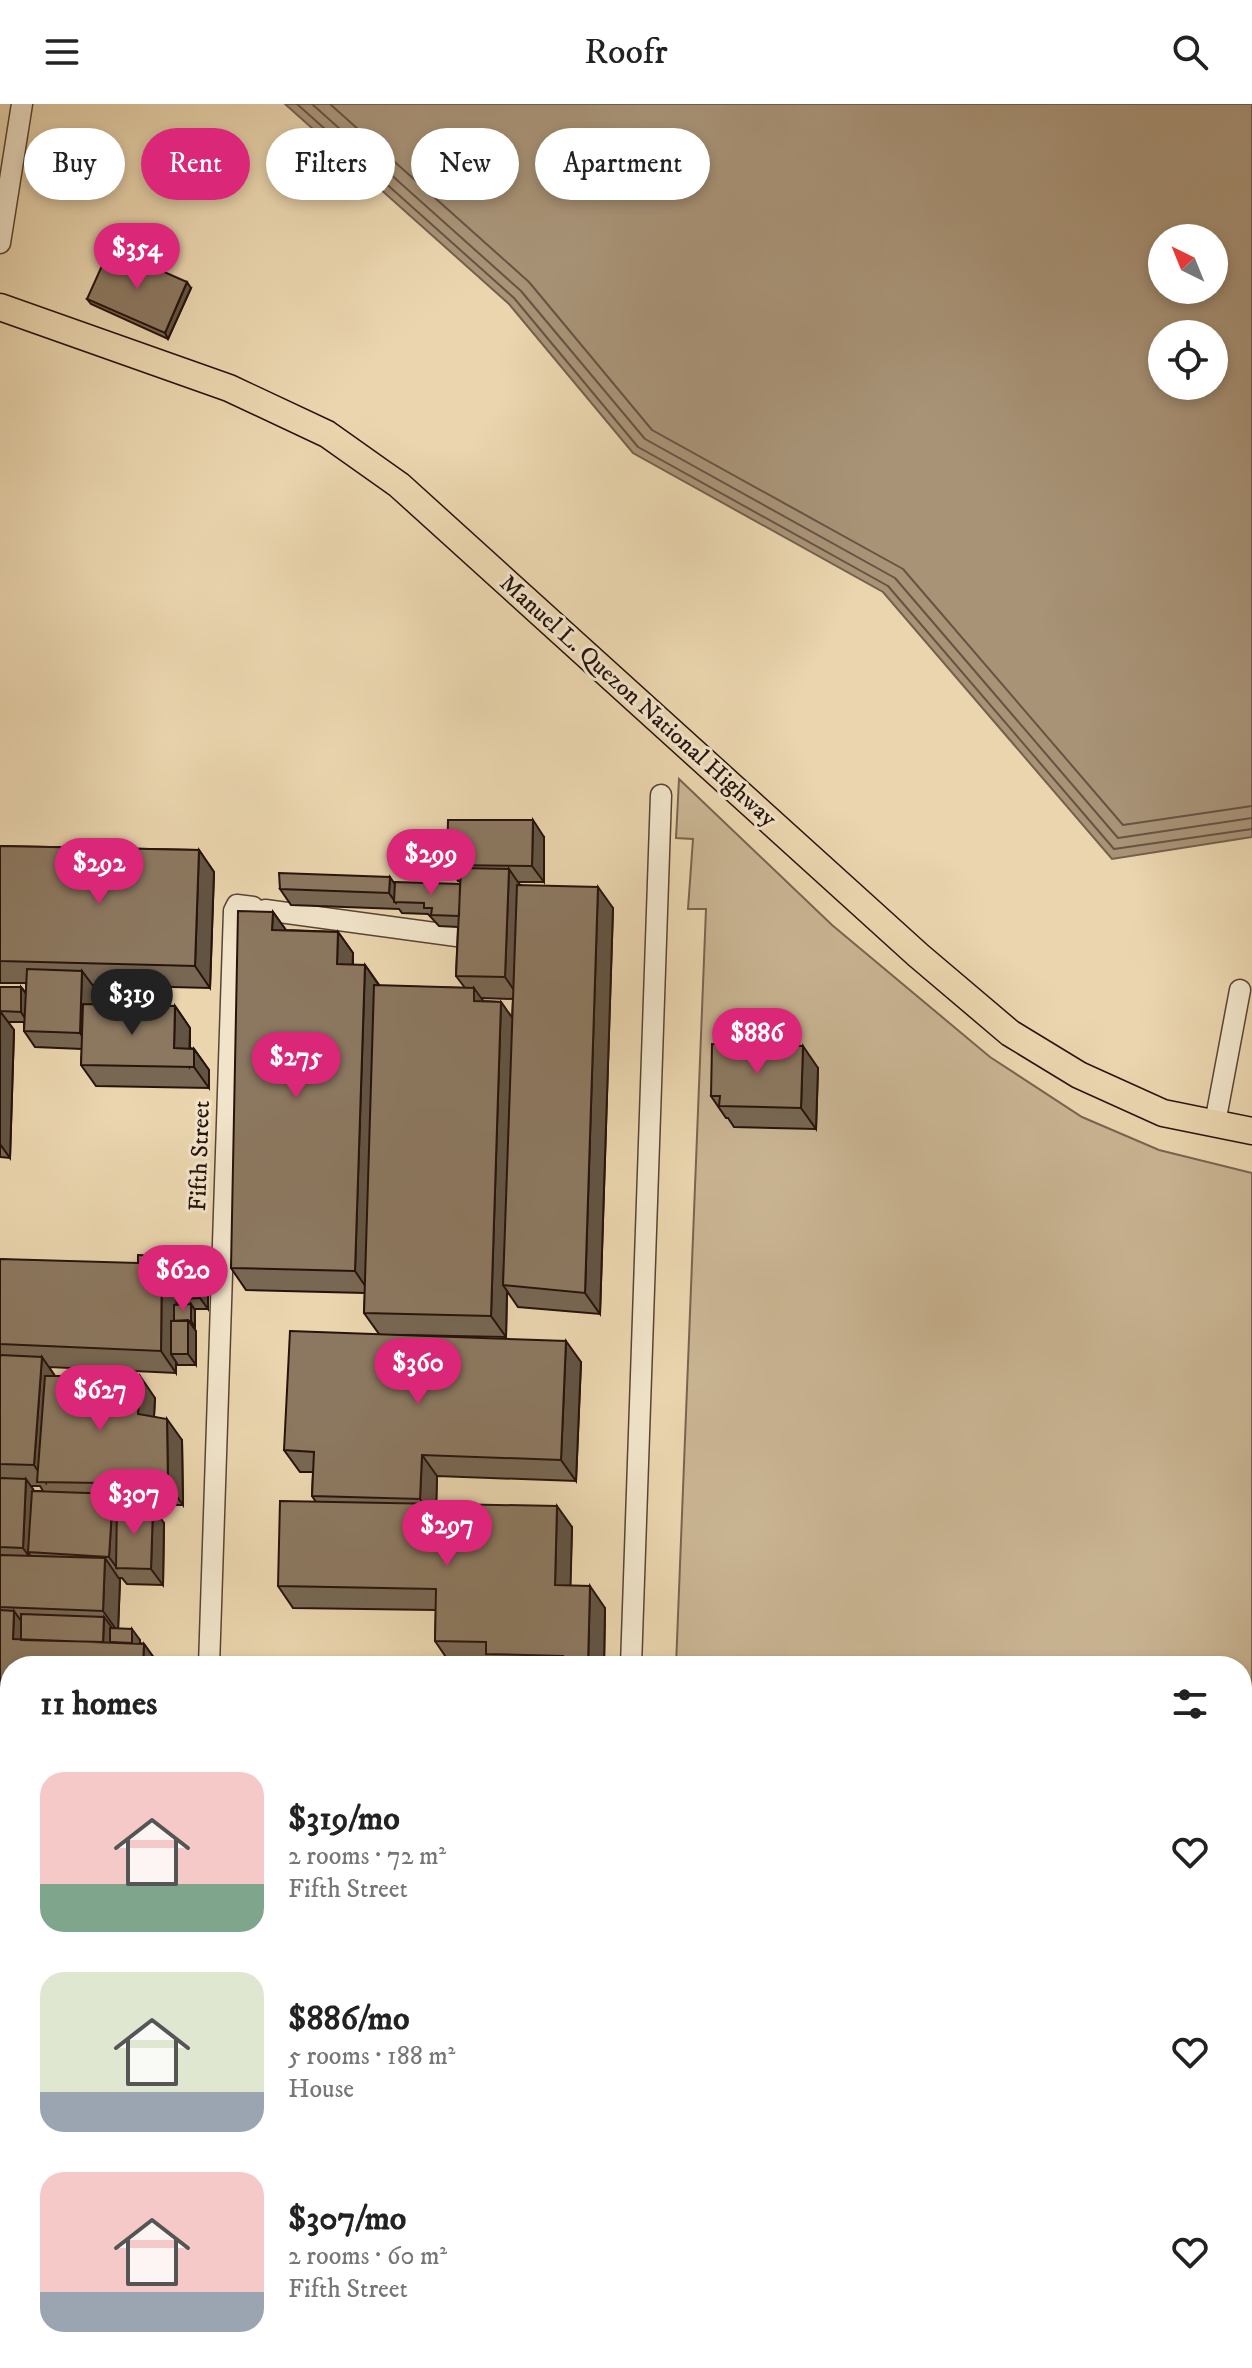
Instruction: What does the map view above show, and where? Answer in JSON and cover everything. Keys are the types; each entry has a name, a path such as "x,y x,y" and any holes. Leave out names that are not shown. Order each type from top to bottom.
{"main road":[{"name":"Manuel L. Quezon National Highway","path":"0,307 229,388 327,434 399,485 918,955 1010,1033 1079,1075 1163,1113 1252,1131"}],"street":[{"path":"0,243 22,104"},
{"path":"631,1656 661,795"},
{"name":"Fifth Street","path":"209,1656 234,911 237,905 464,937"},
{"path":"1215,1123 1240,990"}],"shaded area":[{"path":"679,779 832,925 990,1057 1082,1117 1159,1150 1252,1173 1252,1656 676,1656 706,909 688,909 693,839 676,838"}],"water":[{"path":"285,104 1252,104 1252,837 1112,859 883,592 633,453 509,304 393,200 395,200 395,128 312,128"}],"building":[{"path":"110,248 187,282 165,333 87,299"},
{"path":"448,820 533,820 532,866 447,865"},
{"path":"0,846 199,850 195,966 0,961"},
{"path":"461,868 509,869 505,977 456,976"},
{"path":"279,873 390,877 389,893 280,889"},
{"path":"395,882 460,884 459,916 431,915 432,908 424,908 424,903 394,902"},
{"path":"517,885 598,887 585,1293 503,1285"},
{"path":"238,911 273,912 272,930 338,932 337,964 365,965 355,1271 231,1268"},
{"path":"27,969 82,971 80,1033 24,1031"},
{"path":"374,985 474,988 474,1001 501,1002 491,1316 364,1313"},
{"path":"0,987 21,987 21,1012 0,1011"},
{"path":"83,1004 175,1006 174,1048 194,1049 194,1067 81,1065"},
{"path":"712,1044 803,1046 801,1108 719,1106 720,1096 711,1096"},
{"path":"138,1255 162,1256 161,1351 0,1344 0,1259 138,1263"},
{"path":"182,1278 200,1278 200,1298 182,1299"},
{"path":"191,1304 191,1321 174,1321 174,1305"},
{"path":"188,1320 188,1354 171,1354 171,1321"},
{"path":"290,1331 566,1341 561,1460 422,1455 420,1499 312,1496 314,1452 284,1450"},
{"path":"0,1355 42,1357 34,1465 0,1464"},
{"path":"45,1376 140,1376 138,1414 167,1419 168,1484 37,1482"},
{"path":"0,1478 26,1479 23,1548 0,1547"},
{"path":"32,1491 113,1494 109,1557 28,1552"},
{"path":"280,1501 557,1506 555,1585 590,1586 588,1656 486,1654 486,1642 435,1641 436,1589 278,1586"},
{"path":"117,1506 153,1507 151,1569 116,1568"},
{"path":"0,1555 105,1558 103,1611 0,1607"},
{"path":"0,1610 14,1611 13,1639 144,1644 143,1656 0,1656"},
{"path":"21,1614 104,1617 103,1642 21,1640"},
{"path":"110,1628 132,1629 132,1643 110,1642"}]}
